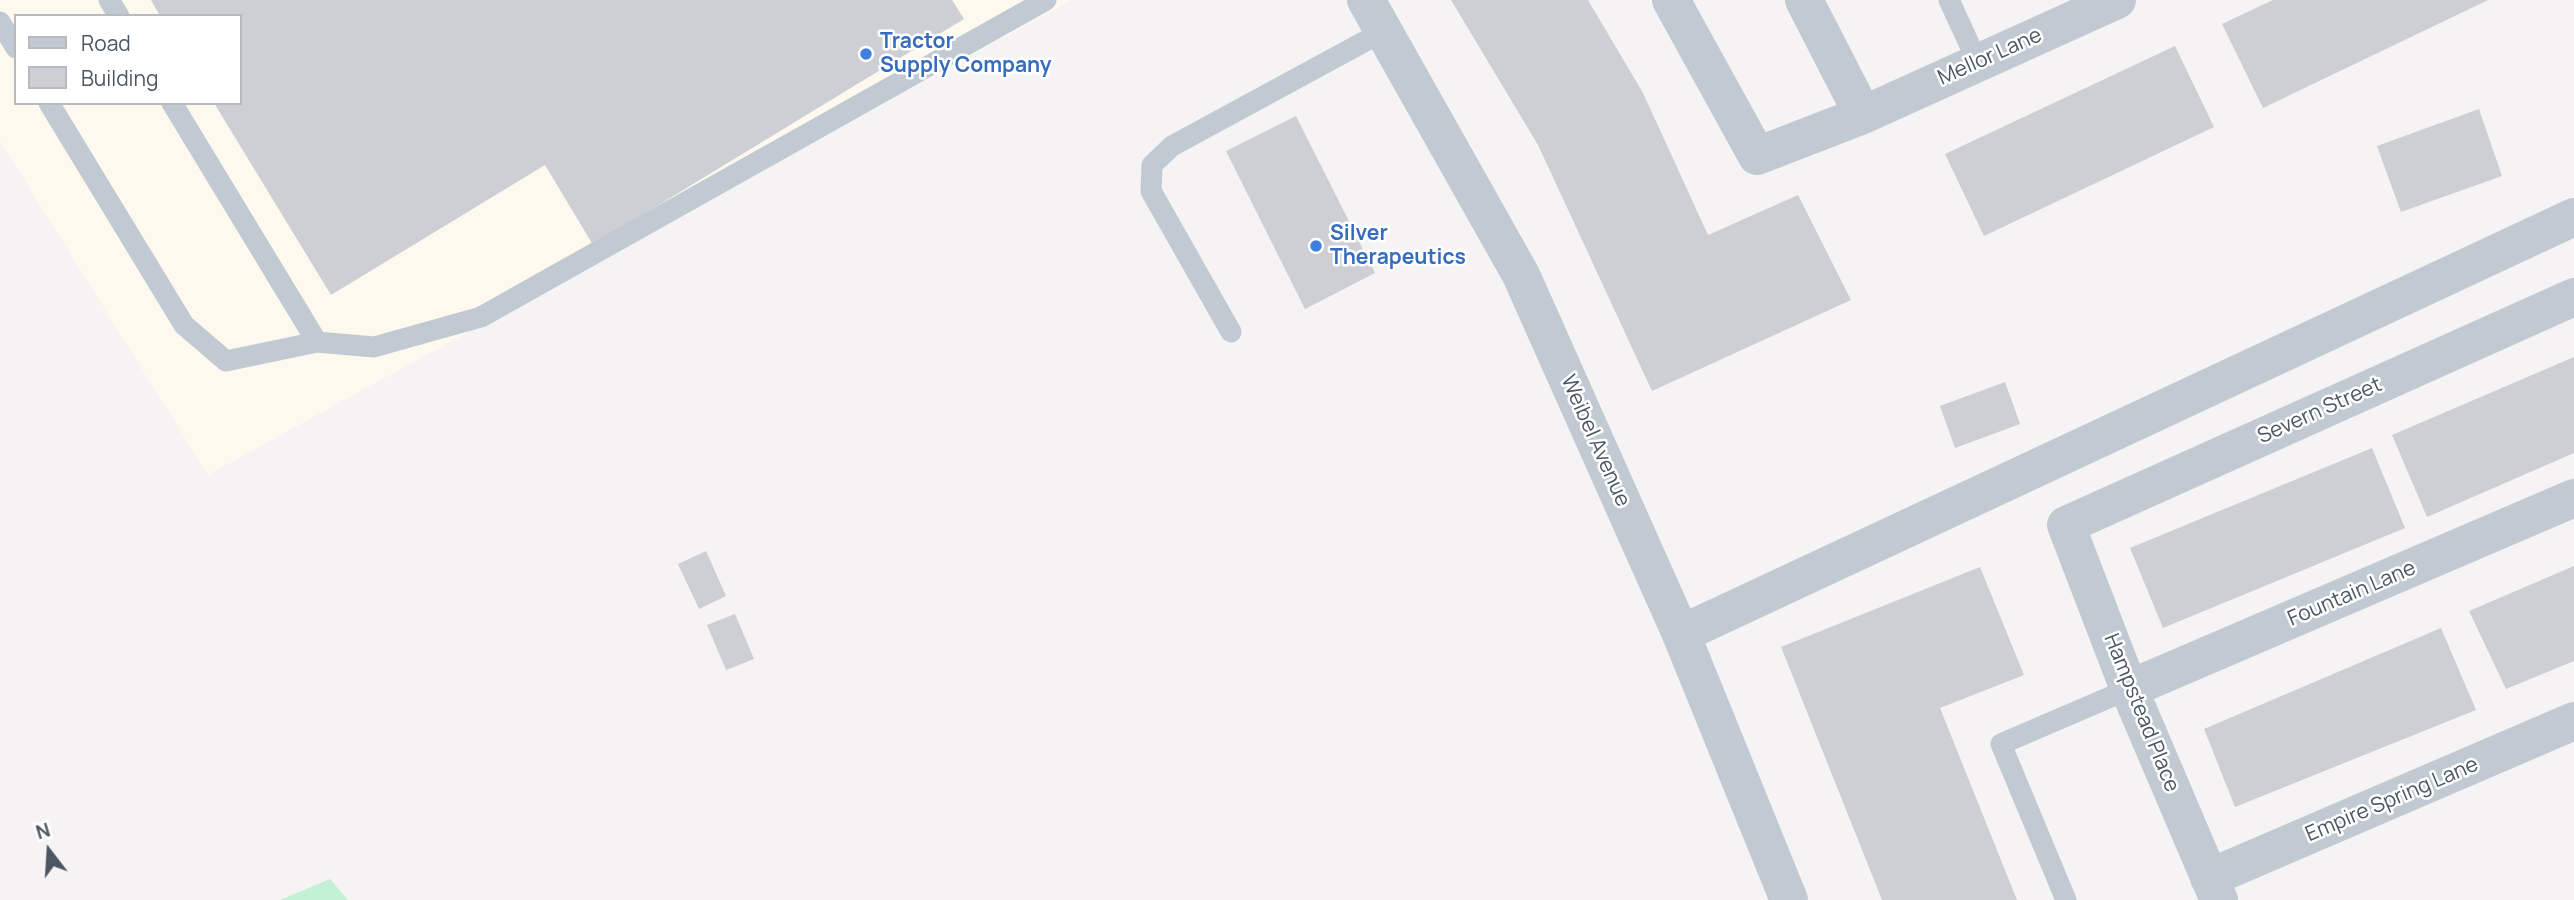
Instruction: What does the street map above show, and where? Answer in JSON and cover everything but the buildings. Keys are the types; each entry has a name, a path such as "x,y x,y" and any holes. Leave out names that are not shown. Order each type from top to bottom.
{"street":[{"name":"Mellor Lane","path":"1671,0 1757,156 1863,115 2117,0"},
{"path":"1804,0 1863,115"},
{"name":"Weibel Avenue","path":"1375,15 1521,275 1681,635 1788,900"},
{"path":"1681,635 2574,217"},
{"name":"Severn Street","path":"2066,525 2574,298"},
{"name":"Fountain Lane","path":"2129,689 2574,498"},
{"name":"Hampstead Place","path":"2066,525 2129,689 2214,889"},
{"name":"Empire Spring Lane","path":"2214,889 2574,721"}],"lane":[{"path":"50,105 184,325 226,360 317,342 374,347 481,317 1046,0"},
{"path":"1949,0 1978,63"},
{"path":"1231,332 1152,191 1152,165 1171,146 1375,15"},
{"path":"0,22 14,45"},
{"path":"173,105 317,342"},
{"path":"2066,900 2001,744 2129,689"}],"shaded area":[{"path":"0,0 1072,0 208,475 0,141"}],"green space":[{"path":"330,879 348,900 280,900"}],"place":[{"name":"Tractor Supply Company","path":"866,54"},
{"name":"Silver Therapeutics","path":"1316,246"}]}
